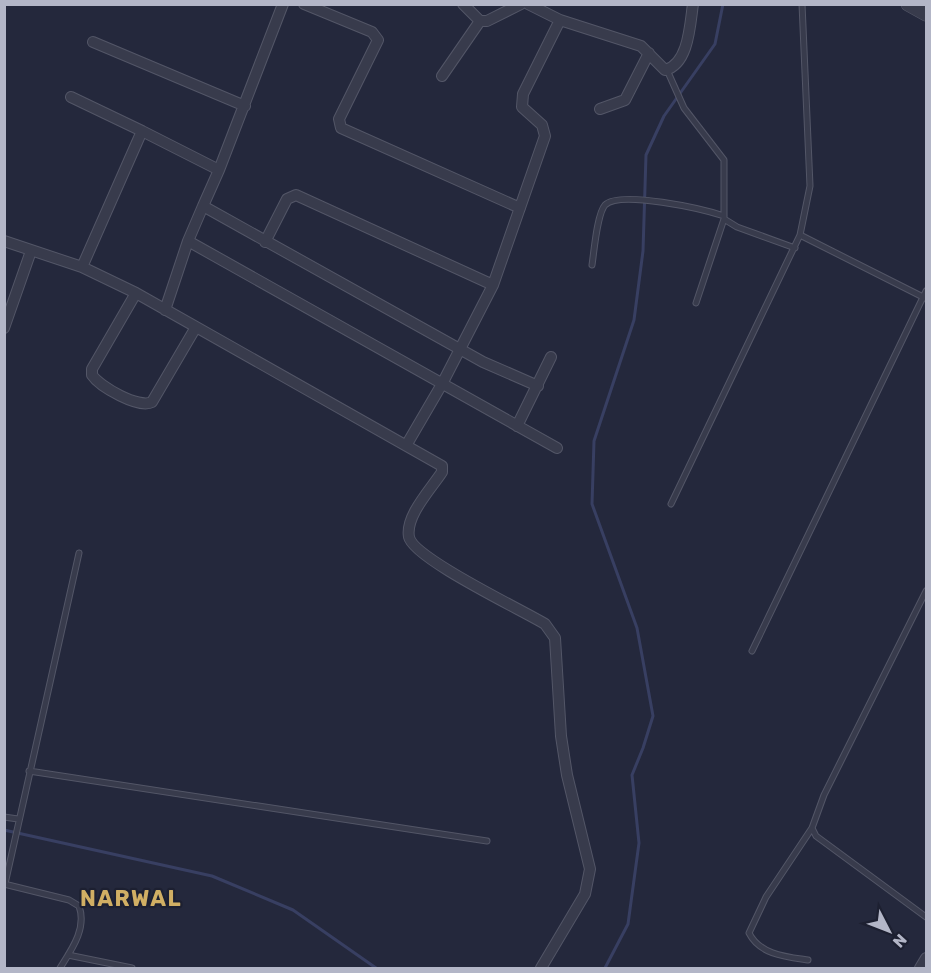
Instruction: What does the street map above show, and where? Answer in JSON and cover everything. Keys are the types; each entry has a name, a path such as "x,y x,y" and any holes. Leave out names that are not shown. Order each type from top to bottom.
{"street":[{"path":"165,310 188,241 245,106 283,4"},
{"path":"304,4 372,32 378,40 339,119 341,128 520,208"},
{"path":"463,4 480,21 487,21 521,4"},
{"path":"528,4 560,20 634,44 650,53 667,70 681,58 693,4"},
{"path":"908,4 927,14"},
{"path":"407,444 442,384 493,285 545,136 542,124 522,106 523,94 560,20"},
{"path":"442,76 480,21"},
{"path":"93,42 245,106"},
{"path":"600,108 625,100 650,53"},
{"path":"70,97 219,170"},
{"path":"82,267 142,131"},
{"path":"265,242 287,199 297,195 493,285"},
{"path":"203,206 460,349 538,386"},
{"path":"4,241 82,267 136,293 407,444 442,466 442,472 412,520 409,539 414,547 437,565 545,624 555,638 561,736 567,775 591,869 585,894 541,969"},
{"path":"188,241 557,448"},
{"path":"4,328 30,251"},
{"path":"136,293 92,369 92,375 101,384 139,405 152,402 196,327"},
{"path":"517,426 552,357"},
{"path":"920,969 927,958"}],"lane":[{"path":"671,504 800,235 810,186 802,4"},
{"path":"667,70 681,104 724,160 724,218 696,303"},
{"path":"592,265 602,211 610,202 623,200 682,204 724,218 736,227 795,248"},
{"path":"800,235 925,299"},
{"path":"752,651 927,291"},
{"path":"60,969 83,918 79,906 69,900 5,884 78,553"},
{"path":"808,960 773,953 756,944 749,933 766,897 812,828 824,795 927,591"},
{"path":"29,771 487,841"},
{"path":"4,817 18,819"},
{"path":"812,828 816,836 927,917"},
{"path":"68,955 132,969"}],"waterway":[{"path":"605,968 628,924 639,843 632,775 653,716 637,628 592,504 594,441 634,320 643,251 646,155 664,116 715,44 723,4"},
{"path":"4,830 212,876 293,910 376,968"}],"district":[{"name":"NARWAL","path":"131,898"}]}
